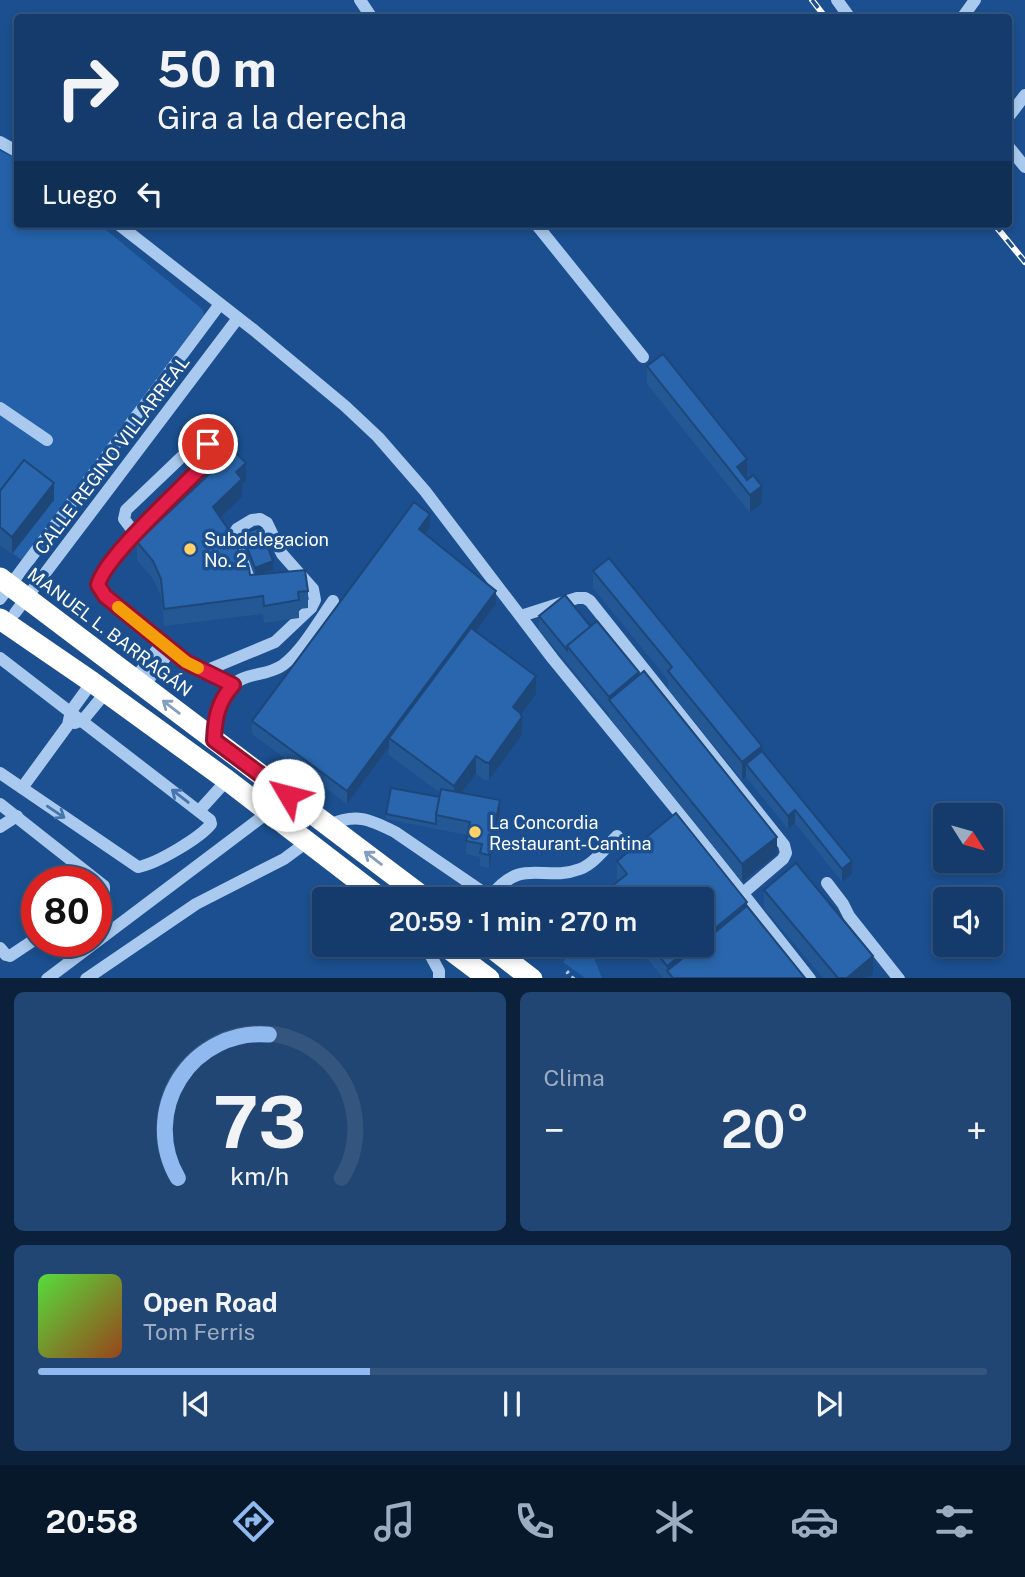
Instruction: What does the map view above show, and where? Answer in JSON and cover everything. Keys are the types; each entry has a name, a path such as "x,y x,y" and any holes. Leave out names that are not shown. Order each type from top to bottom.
{"highway":[{"path":"7,599 25,637 270,811 366,887"},
{"path":"7,599 80,663 99,687"},
{"name":"MANUEL L. BARRAGÁN","path":"7,599 139,683 410,887"},
{"path":"460,957 489,978"},
{"path":"504,957 532,978"}],"street":[{"path":"1012,112 1025,95"},
{"path":"1012,151 1025,167"},
{"path":"123,228 238,318 345,406 378,437 425,491 521,616 810,978"},
{"path":"539,228 643,357"},
{"name":"CALLE REGINO VILLARREAL","path":"7,599 44,542 220,304"},
{"name":"CALLE REGINO VILLARREAL","path":"7,599 60,554 238,318"},
{"path":"0,408 47,440"},
{"path":"136,535 124,519 126,510 197,443 208,444 211,451 208,460 109,565 98,585 105,596 186,662 233,685"},
{"path":"108,456 125,468"},
{"path":"205,671 275,642 311,608 315,600 313,589 282,554 267,523 260,519 252,520 237,529 233,535 250,577 264,582"},
{"path":"44,542 60,554"},
{"path":"291,580 305,579"},
{"path":"521,616 577,598 590,601 723,766 784,845 786,853 783,859 742,894"},
{"path":"214,740 218,708 233,685 245,677 281,667 304,642 333,601"},
{"path":"0,634 25,637"},
{"path":"139,683 166,647"},
{"path":"0,658 200,811 210,820 209,827 163,857 138,867 0,774"},
{"path":"22,789 68,725 71,711 99,687"},
{"path":"68,725 83,720 99,687"},
{"path":"200,811 227,780"},
{"path":"0,804 78,866"},
{"path":"47,978 270,811"},
{"path":"0,827 17,816"},
{"path":"328,825 345,818 358,818 379,824 395,832 474,887"},
{"path":"500,887 507,878 520,874 570,872 583,868 617,836"},
{"path":"86,978 195,904 284,859 307,842"},
{"path":"827,883 896,977"},
{"path":"0,948 10,956 21,949"},
{"path":"431,957 439,971 439,978"}],"path":[{"path":"569,971 575,978"}],"shaded area":[{"path":"0,151 14,158 14,228 104,228 202,309 204,315 23,561 0,544"},
{"path":"567,957 595,957 602,978 585,978 563,962"}],"building":[{"path":"663,354 747,459 737,467 747,480 753,475 762,486 750,495 647,366"},
{"name":"Subdelegacion No. 2","path":"234,451 246,463 236,472 242,479 213,507 235,539 244,569 249,568 250,575 305,570 308,591 298,592 299,600 264,606 263,596 164,609 161,579 153,561 137,542"},
{"path":"24,460 54,483 12,537 0,527 0,491"},
{"path":"414,502 430,514 419,529 496,591 347,791 252,721"},
{"path":"260,527 273,561 255,568 242,534"},
{"path":"609,558 762,746 742,762 668,671 672,667 593,571"},
{"path":"565,595 591,627 567,646 567,650 539,616"},
{"path":"597,621 639,672 609,697 567,646"},
{"path":"471,628 536,676 513,707 522,717 489,763 476,756 454,786 389,738"},
{"path":"644,671 777,837 742,864 609,700"},
{"path":"762,751 852,861 842,869 795,810 788,816 746,764"},
{"path":"391,788 440,797 436,824 386,814"},
{"name":"La Concordia Restaurant-Cantina","path":"441,789 500,800 489,855 480,853 482,844 466,841 470,822 436,815"},
{"path":"676,813 747,902 714,929 714,887 611,887 627,874 617,861"},
{"path":"796,863 873,956 847,978 838,978 764,890"},
{"path":"747,906 805,978 673,978 667,971 684,957 714,957 714,933"},
{"path":"660,957 679,957 667,966"}],"railway":[{"path":"812,0 823,14"},
{"path":"997,228 1025,262"}],"slow traffic":[{"path":"118,607 153,637 198,668"}],"place":[{"name":"Subdelegacion No. 2","path":"190,549"},
{"name":"La Concordia Restaurant-Cantina","path":"475,832"}],"route":[{"path":"208,444 211,456 208,460 117,555 98,585 105,596 186,662 233,685 218,708 214,740 288,795"}]}
